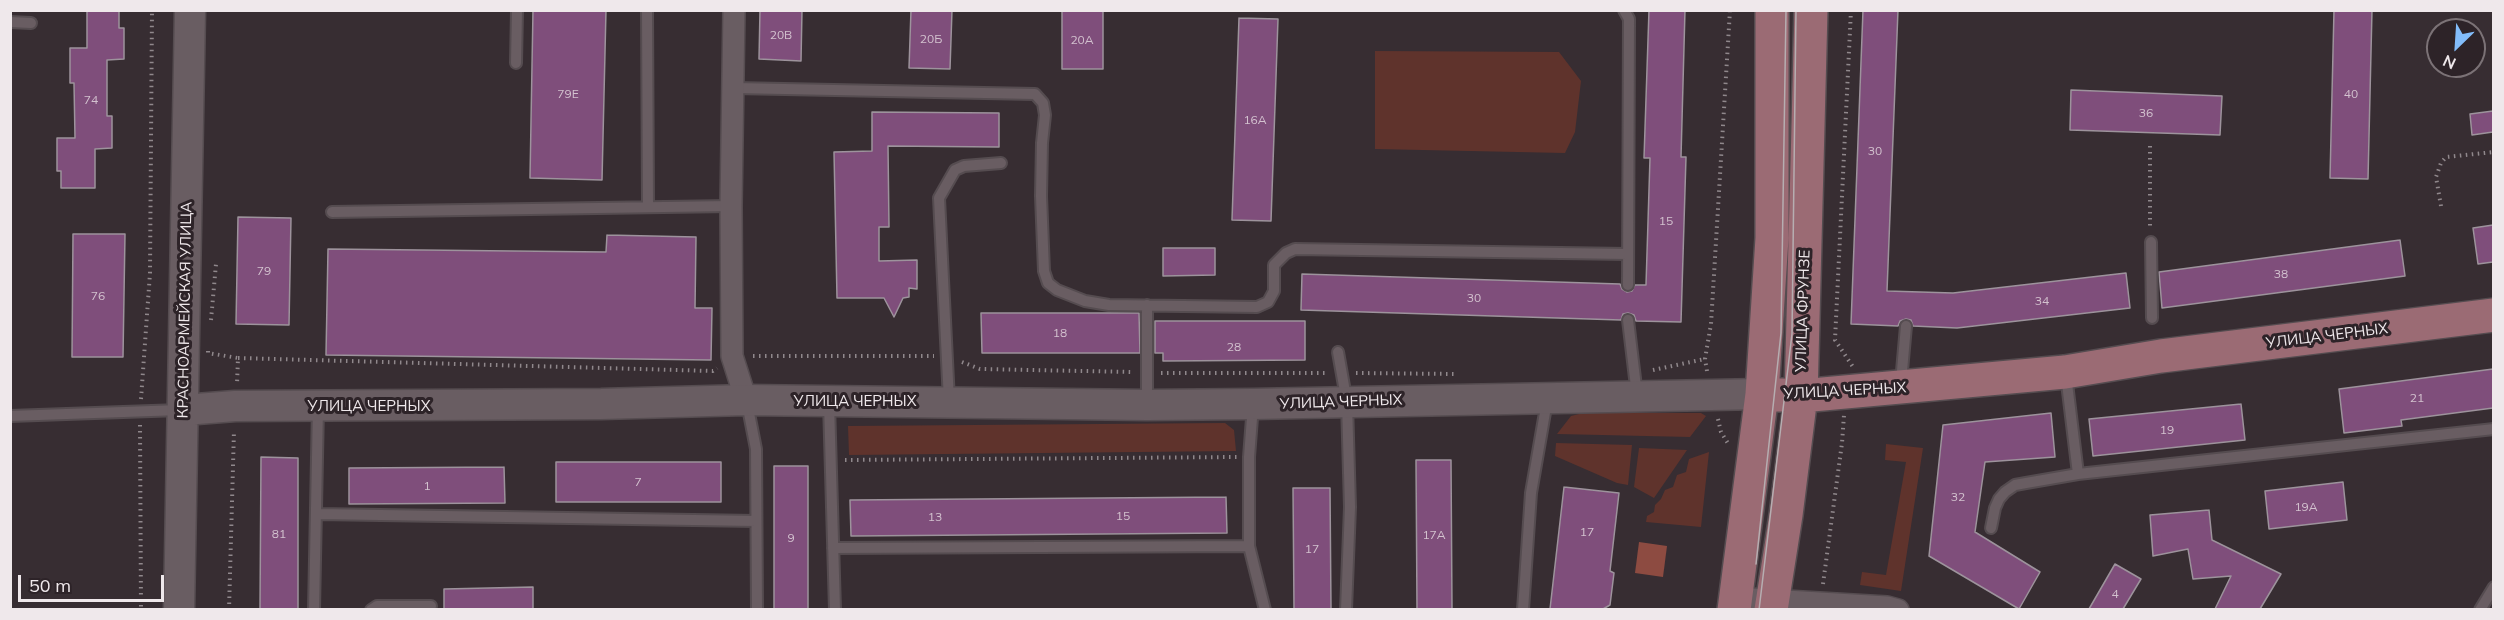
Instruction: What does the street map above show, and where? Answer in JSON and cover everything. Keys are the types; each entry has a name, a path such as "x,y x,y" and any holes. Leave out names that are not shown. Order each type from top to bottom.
{"main road":[{"path":"1735,604 1762,394 1764,331 1773,238 1772,10"},
{"name":"УЛИЦА ФРУНЗЕ","path":"1771,604 1786,515 1801,396 1811,10"},
{"name":"УЛИЦА ЧЕРНЫХ","path":"1762,394 1801,396 2065,372 2162,356 2493,315"}],"street":[{"name":"КРАСНОАРМЕЙСКАЯ УЛИЦА","path":"179,609 190,10"},
{"path":"734,10 731,206 732,356 746,400"},
{"name":"УЛИЦА ЧЕРНЫХ","path":"184,410 235,406 318,407 746,400 1147,405 1347,403 1547,397 1636,385 1762,394"},
{"path":"1735,604 1820,602 1898,609"}],"lane":[{"path":"516,63 517,10"},
{"path":"646,10 648,206"},
{"path":"1624,10 1629,19 1629,285"},
{"path":"10,22 31,23"},
{"path":"734,88 1035,94 1043,103 1045,116 1041,196 1044,271 1048,283 1057,290 1085,301 1108,305 1257,307 1263,305 1274,291 1274,265 1286,253 1295,249 1628,254"},
{"path":"949,402 939,198 955,170 974,164 1001,162"},
{"path":"332,212 731,206"},
{"path":"2151,242 2152,318"},
{"path":"1147,305 1147,405"},
{"path":"1628,320 1636,385"},
{"path":"1901,388 1906,326"},
{"path":"1338,352 1344,373 1347,403 1350,507 1346,609"},
{"path":"2065,372 2078,474"},
{"path":"1523,609 1531,493 1547,397"},
{"path":"746,400 756,449 757,609"},
{"path":"829,402 835,609"},
{"path":"1253,404 1249,457 1249,546 1265,609"},
{"path":"315,609 318,407"},
{"path":"10,416 184,410"},
{"path":"1991,528 1999,499 2015,485 2078,474 2493,429"},
{"path":"318,514 756,521"},
{"path":"833,548 1249,546"},
{"path":"2480,609 2493,587"},
{"path":"371,609 377,606 431,606"}],"path":[{"path":"141,609 140,411 150,273 152,10"},
{"path":"1711,324 1730,10"},
{"path":"1820,602 1847,392 1853,368 1835,340 1851,10"},
{"path":"2150,146 2151,242"},
{"path":"2441,206 2436,177 2446,157 2493,152"},
{"path":"238,358 713,371 732,356 947,356 980,369 1147,373 1460,374"},
{"path":"1636,385 1705,359"},
{"path":"830,460 1249,457"}],"shaded area":[{"path":"1375,51 1559,52 1581,81 1575,132 1565,153 1375,149"},
{"path":"1583,413 1701,413 1706,416 1690,437 1557,434 1571,416"},
{"path":"1225,423 1234,430 1236,451 849,455 848,426"},
{"path":"1556,443 1632,445 1628,485 1617,483 1555,456"},
{"path":"1886,444 1923,448 1901,591 1860,585 1862,572 1886,575 1906,462 1885,460"},
{"path":"1639,448 1687,450 1654,498 1634,487"},
{"path":"1709,452 1701,527 1646,522 1647,516 1654,512 1655,505 1665,490 1673,487 1677,475 1686,472 1689,459"},
{"path":"1639,542 1667,546 1663,577 1635,573"}],"building":[{"path":"87,10 119,10 119,28 124,28 124,59 107,60 107,116 112,116 112,148 95,149 95,188 61,188 61,171 57,171 57,138 75,138 74,83 70,83 70,48 87,48"},
{"path":"533,10 606,10 602,180 530,178"},
{"path":"760,10 802,10 801,61 759,59"},
{"path":"911,10 952,10 950,69 909,68"},
{"path":"1062,10 1103,10 1103,69 1062,69"},
{"path":"1649,10 1685,10 1681,157 1686,157 1681,322 1636,321 1634,315 1628,313 1623,314 1621,320 1301,310 1302,274 1620,284 1627,292 1632,291 1635,285 1646,285 1650,158 1644,158"},
{"path":"1863,10 1898,10 1887,291 1953,293 2126,273 2130,308 1957,328 1913,326 1911,320 1906,319 1900,321 1898,326 1851,324"},
{"path":"2334,10 2372,10 2368,179 2330,178"},
{"path":"1239,18 1278,19 1271,221 1232,220"},
{"path":"2071,90 2222,96 2220,135 2070,130"},
{"path":"2493,111 2493,132 2472,135 2470,114"},
{"path":"872,112 999,113 999,147 888,146 889,227 879,227 879,261 917,260 917,289 909,288 909,297 903,298 894,317 884,298 837,298 834,152 872,151"},
{"path":"238,217 291,218 289,325 236,324"},
{"path":"2493,225 2493,262 2478,264 2473,228"},
{"path":"73,234 125,234 123,357 72,357"},
{"path":"607,235 696,237 695,308 712,308 711,360 326,355 328,249 606,252"},
{"path":"2400,240 2405,276 2162,308 2159,272"},
{"path":"1163,248 1215,248 1215,275 1163,276"},
{"path":"981,313 1139,313 1140,353 982,353"},
{"path":"1155,321 1305,321 1305,360 1163,361 1163,353 1155,353"},
{"path":"2493,369 2493,408 2401,420 2402,426 2344,433 2339,389"},
{"path":"2241,404 2245,440 2093,456 2089,419"},
{"path":"2051,413 2055,457 1985,462 1975,532 2040,572 2019,609 1929,556 1943,425"},
{"path":"261,457 298,458 298,609 260,609"},
{"path":"1416,460 1451,460 1452,609 1417,609"},
{"path":"556,462 721,462 721,502 556,502"},
{"path":"774,466 808,466 808,609 774,609"},
{"path":"504,467 505,503 349,504 349,468"},
{"path":"2343,482 2347,520 2269,529 2265,491"},
{"path":"1564,487 1619,493 1610,571 1614,573 1610,605 1603,609 1550,609"},
{"path":"1293,488 1330,488 1331,609 1294,609"},
{"path":"1226,497 1227,533 851,536 850,500"},
{"path":"2209,510 2212,540 2281,574 2260,609 2215,609 2231,576 2193,579 2188,549 2153,556 2150,515"},
{"path":"2115,564 2141,579 2123,609 2089,609"},
{"path":"533,587 533,609 444,609 444,589"}],"tram line":[{"path":"1756,564 1781,333 1786,10"},
{"path":"1759,610 1792,334 1796,10"}]}
